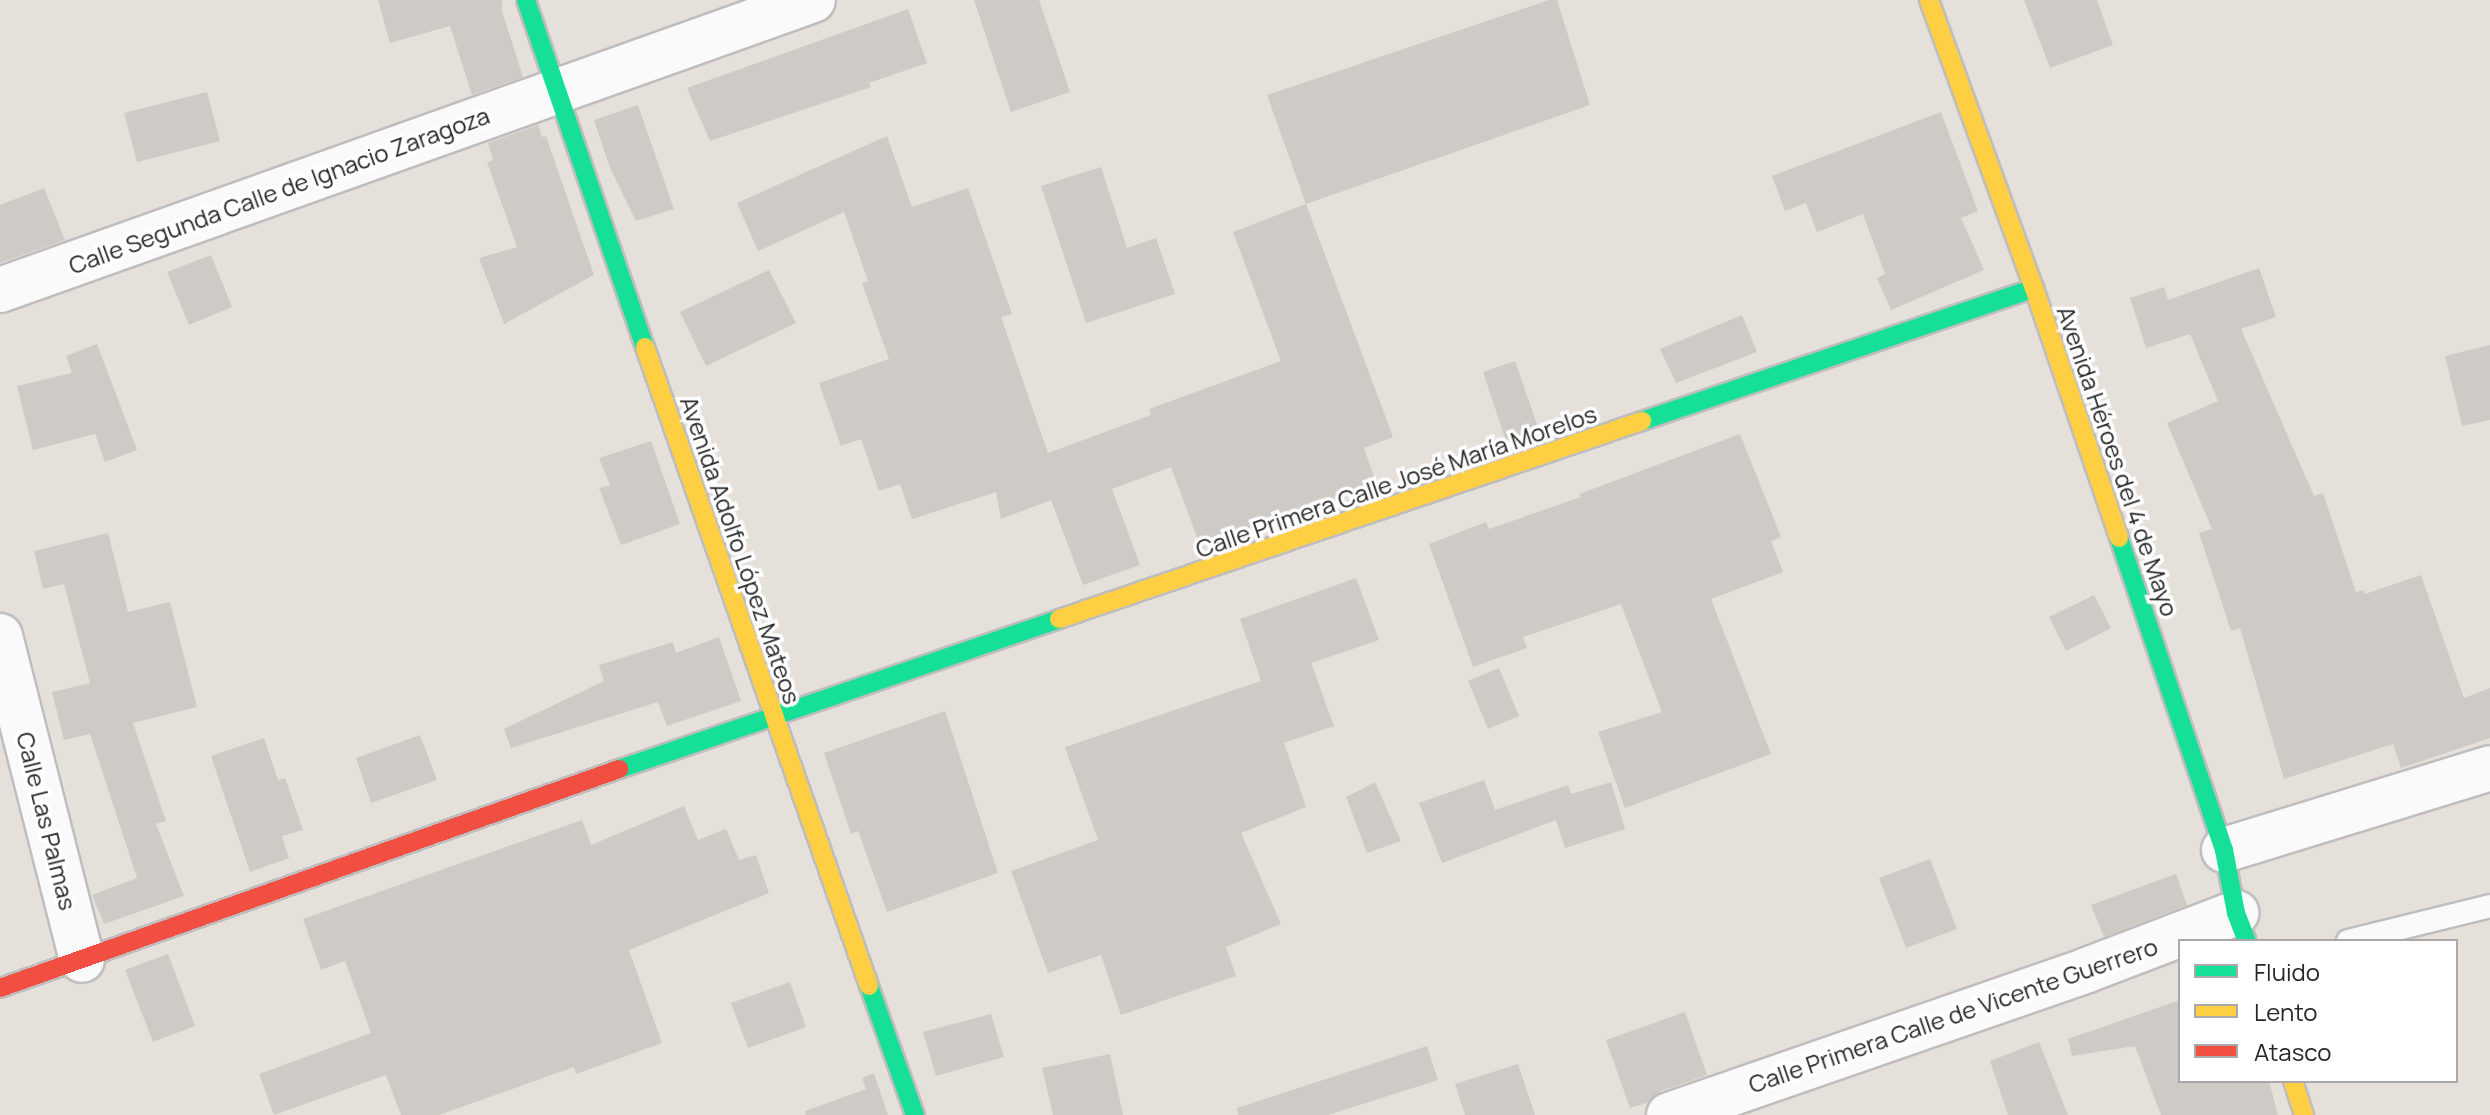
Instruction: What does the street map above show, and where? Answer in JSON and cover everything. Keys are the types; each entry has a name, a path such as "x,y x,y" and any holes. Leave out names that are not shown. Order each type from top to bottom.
{"street":[{"name":"Avenida Adolfo López Mateos","path":"526,0 773,718 915,1115"},
{"name":"Calle Segunda Calle de Ignacio Zaragoza","path":"0,290 813,0"},
{"name":"Avenida Héroes del 4 de Mayo","path":"1929,0 2034,288 2224,850 2242,927"},
{"name":"Calle Primera Calle José María Morelos","path":"0,988 468,820 2034,288"},
{"name":"Calle Las Palmas","path":"0,636 82,960"},
{"path":"2224,850 2490,768"},
{"name":"Calle Primera Calle de Vicente Guerrero","path":"2199,939 2242,927"},
{"name":"Calle Primera Calle de Vicente Guerrero","path":"1669,1115 2087,970 2178,945"},
{"path":"2294,1083 2304,1115"}],"lane":[{"path":"2356,939 2490,906"}],"building":[{"path":"378,0 502,0 502,11 523,77 472,95 450,26 390,43"},
{"path":"974,0 1039,0 1070,92 1011,112"},
{"path":"1549,0 1557,0 1590,105 1306,204 1267,95"},
{"path":"2024,0 2097,0 2113,45 2050,68"},
{"path":"908,9 927,63 869,83 871,87 710,141 687,88"},
{"path":"207,92 220,141 137,162 124,113"},
{"path":"638,105 674,209 636,221 610,168 594,120"},
{"path":"1941,112 1978,211 1961,218 1984,270 1891,310 1877,278 1885,274 1863,214 1817,232 1806,203 1785,211 1772,176"},
{"path":"538,125 542,137 546,136 594,275 504,324 479,258 517,247 487,162 493,160 488,143"},
{"path":"887,136 912,207 968,188 1012,314 1001,317 1048,453 1151,415 1149,409 1281,361 1233,232 1306,204 1393,437 1364,448 1377,485 1200,545 1171,467 1112,489 1140,565 1083,585 1051,500 1001,519 996,492 912,519 900,484 879,491 861,439 841,446 819,383 889,359 862,283 868,281 844,212 758,251 737,203"},
{"path":"1101,167 1127,248 1156,238 1175,294 1086,323 1041,186"},
{"path":"44,188 65,240 0,263 0,205"},
{"path":"211,255 232,307 189,325 167,272"},
{"path":"2259,268 2276,317 2241,329 2314,496 2323,493 2356,592 2364,590 2365,594 2421,575 2464,698 2490,688 2490,738 2401,768 2393,744 2284,779 2240,628 2231,631 2199,533 2212,529 2167,423 2218,401 2190,334 2146,348 2130,298 2164,287 2168,300"},
{"path":"769,270 796,323 706,366 680,312"},
{"path":"1742,315 1757,352 1676,383 1660,349"},
{"path":"97,344 137,450 105,462 95,434 33,450 17,386 72,373 66,356"},
{"path":"2490,345 2490,420 2462,426 2445,356"},
{"path":"1515,361 1539,430 1506,441 1483,372"},
{"path":"1740,434 1781,537 1771,541 1783,572 1711,599 1771,754 1625,808 1598,732 1662,712 1621,604 1523,637 1527,648 1473,667 1429,544 1486,522 1489,529 1581,497 1579,494"},
{"path":"651,441 680,524 621,545 599,488 610,485 599,458"},
{"path":"108,533 128,612 170,602 197,707 133,723 166,821 156,824 184,896 104,924 92,895 137,878 90,734 64,740 52,692 90,683 64,584 43,589 34,551"},
{"path":"1356,578 1379,640 1311,663 1334,726 1284,743 1306,807 1241,833 1281,924 1226,947 1236,976 1121,1015 1101,955 1048,973 1011,871 1098,840 1065,747 1261,681 1240,619"},
{"path":"2094,595 2111,628 2066,651 2049,617"},
{"path":"719,637 741,701 667,726 658,702 511,748 504,729 604,681 599,665 673,642 676,653"},
{"path":"1499,668 1519,716 1488,729 1468,681"},
{"path":"945,711 998,873 887,912 858,831 851,834 824,753"},
{"path":"420,735 437,780 371,803 356,758"},
{"path":"264,738 278,780 285,778 303,830 282,836 289,858 250,872 211,756"},
{"path":"1484,780 1495,810 1568,785 1571,794 1611,782 1625,829 1565,848 1556,820 1442,863 1419,803"},
{"path":"1375,782 1401,841 1367,853 1346,797"},
{"path":"684,806 698,840 726,829 739,860 756,855 769,893 629,950 662,1043 576,1074 574,1067 439,1115 401,1115 386,1075 274,1115 259,1074 371,1033 345,961 321,970 303,919 582,820 591,845"},
{"path":"1930,859 1957,929 1906,948 1879,878"},
{"path":"2176,874 2187,905 2104,937 2091,905"},
{"path":"168,954 195,1026 153,1042 125,970"},
{"path":"790,982 806,1027 748,1048 731,1003"},
{"path":"2178,1001 2178,1083 2270,1083 2278,1115 2161,1115 2135,1046 2072,1056 2068,1039"},
{"path":"1685,1012 1707,1075 1661,1091 1649,1102 1630,1108 1606,1040"},
{"path":"991,1014 1004,1057 936,1076 923,1032"},
{"path":"2039,1042 2068,1115 2008,1115 1990,1061"},
{"path":"1427,1046 1438,1080 1328,1115 1238,1115 1237,1108"},
{"path":"1110,1054 1123,1115 1053,1115 1042,1068"},
{"path":"1518,1064 1535,1115 1465,1115 1455,1084"},
{"path":"874,1073 888,1115 806,1115 805,1111 866,1089 862,1078"}],"traffic: fast":[{"path":"526,0 645,347"},
{"path":"1642,421 2034,288"},
{"path":"2119,538 2224,850 2236,913 2246,939"},
{"path":"619,769 1059,619"},
{"path":"869,986 915,1115"}],"traffic: slow":[{"path":"1929,0 2034,288 2119,538"},
{"path":"645,347 869,986"},
{"path":"1059,619 1642,421"},
{"path":"2294,1083 2304,1115"}],"traffic: jam":[{"path":"0,988 619,769"}]}
